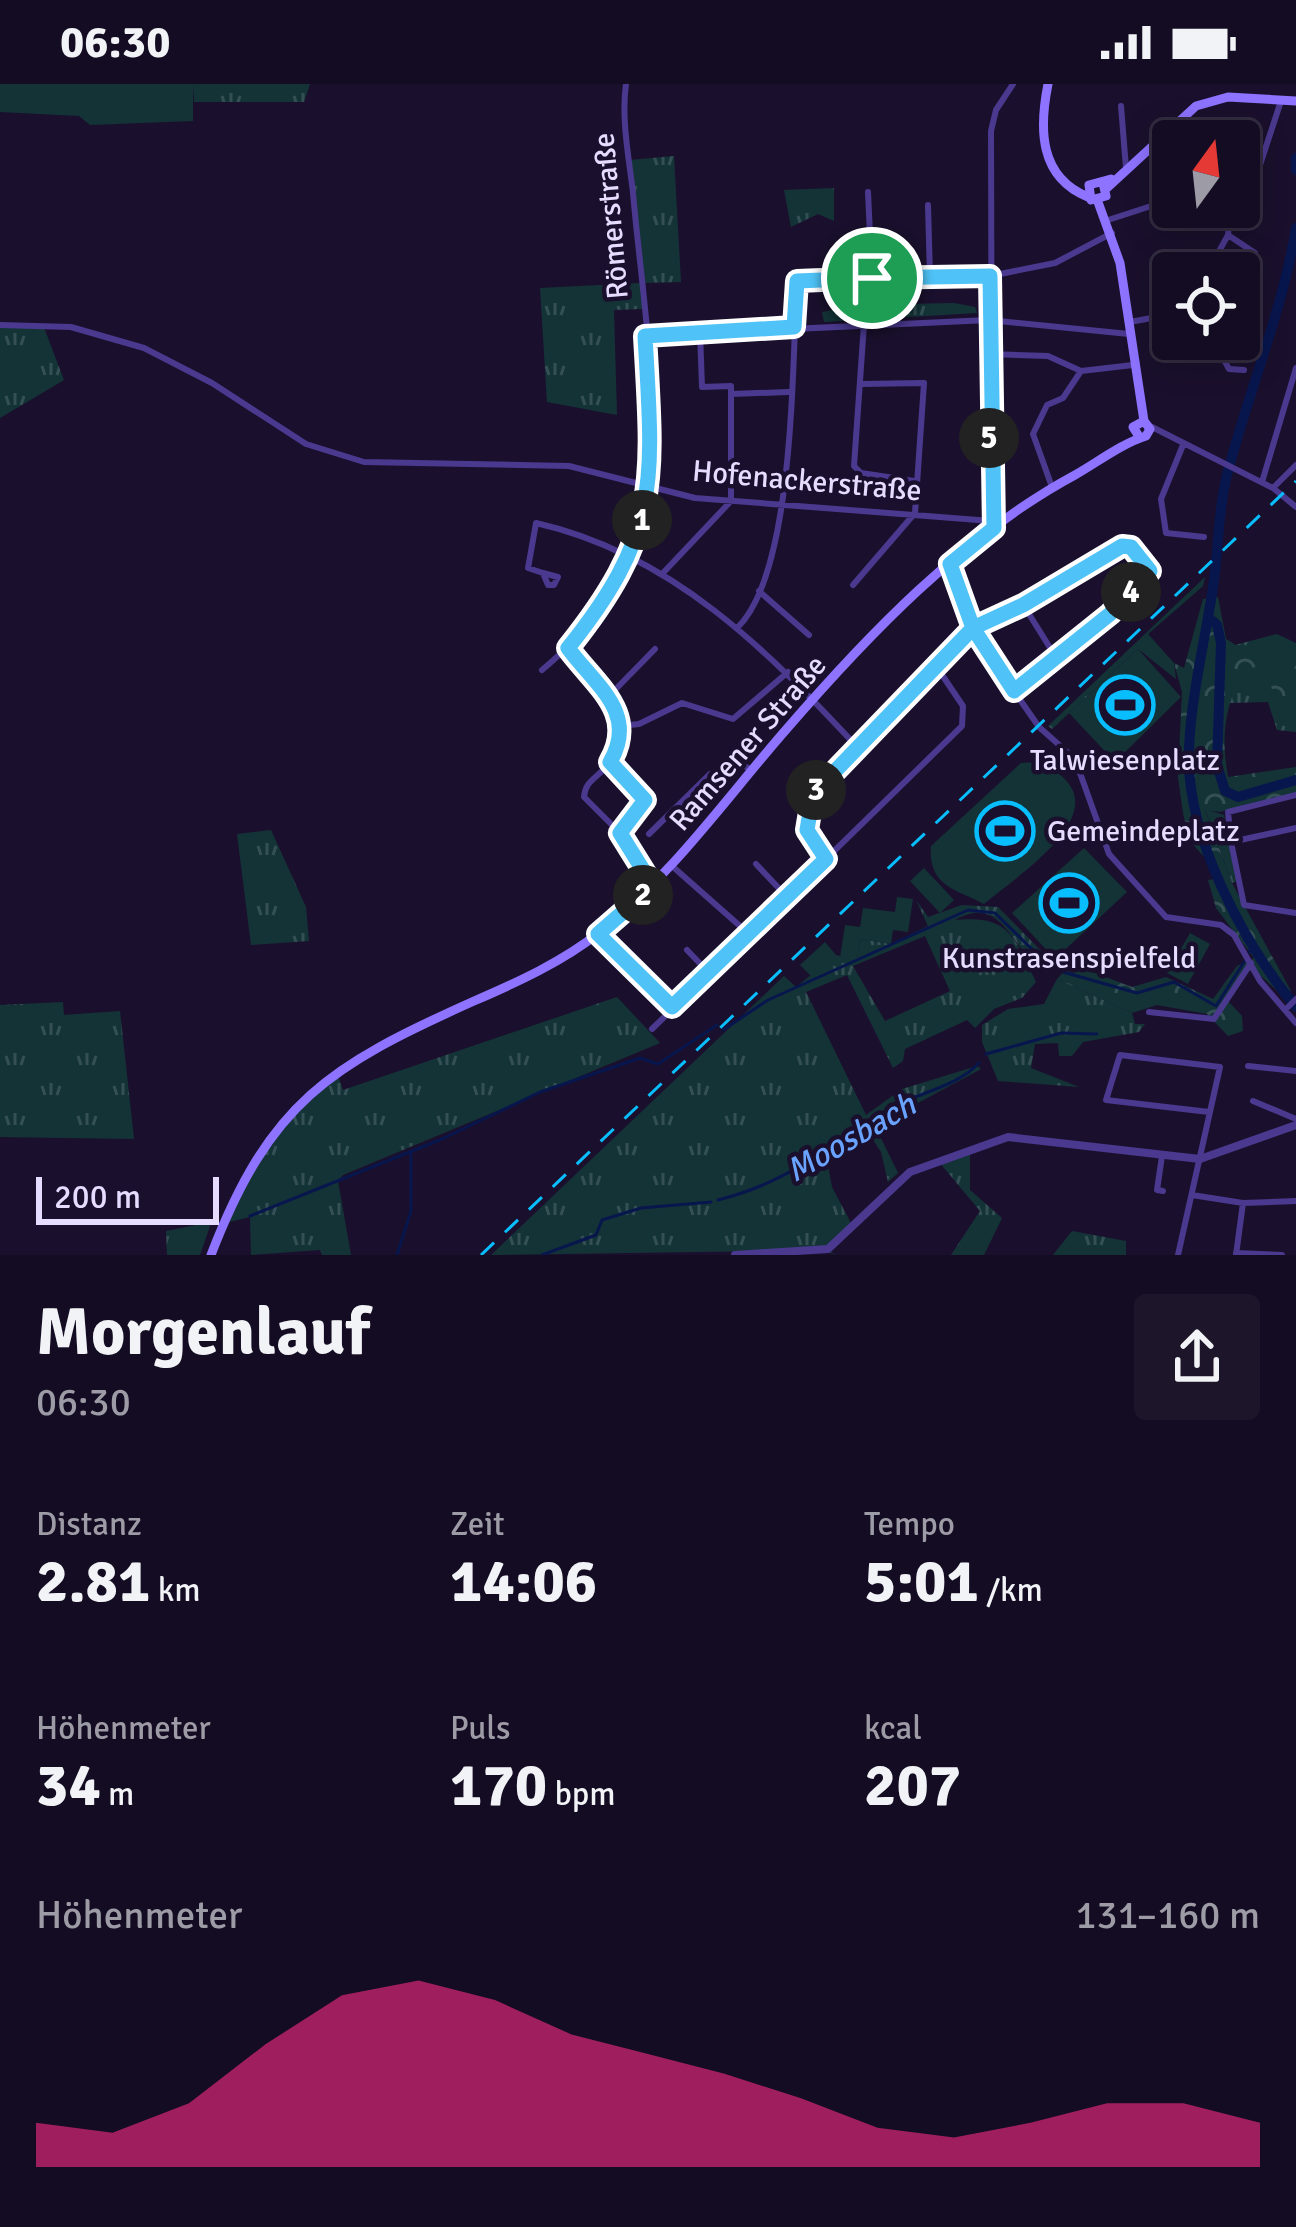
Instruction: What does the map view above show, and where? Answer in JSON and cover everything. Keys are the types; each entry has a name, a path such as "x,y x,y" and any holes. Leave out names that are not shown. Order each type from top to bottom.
{"main road":[{"path":"1048,84 1042,116 1046,152 1071,188 1098,192 1196,106 1228,97 1290,101"},
{"path":"1098,192 1112,232 1142,428"},
{"name":"Ramsener Straße","path":"211,1255 262,1149 318,1084 366,1050 539,971 598,934 653,886 813,699 950,564 992,525 1123,446 1142,428"}],"street":[{"name":"Römerstraße","path":"542,670 568,648 632,556 648,489 626,84"},
{"path":"992,525 992,123 1013,84"},
{"path":"1260,167 1290,101"},
{"path":"1120,106 1126,168"},
{"path":"868,192 872,278"},
{"path":"928,205 930,277"},
{"path":"1107,216 1152,205"},
{"path":"1219,252 1229,228"},
{"path":"738,627 759,591 782,505 797,281 990,276 1055,263 1112,232"},
{"path":"1228,235 1254,252"},
{"path":"642,336 989,320 1129,328 1152,321"},
{"path":"863,324 854,466 861,472 914,481"},
{"name":"Hofenackerstraße","path":"0,325 70,327 144,348 212,383 290,435 347,458 412,466 552,467 601,473 648,489 731,501 915,513 992,525"},
{"path":"663,574 731,501 731,386 702,387 700,332"},
{"path":"990,353 1048,356 1081,371 1133,365"},
{"path":"1224,360 1229,369 1244,370"},
{"path":"1262,482 1292,400 1296,368"},
{"path":"1052,487 1033,434 1047,405 1063,398 1081,371"},
{"path":"853,585 860,584 915,513 924,383 862,384"},
{"path":"731,394 789,392"},
{"path":"1142,428 1262,482 1296,507"},
{"path":"1183,445 1161,499 1166,533 1204,537"},
{"path":"1273,488 1296,465"},
{"path":"543,573 528,568 536,523 632,556 738,627 788,672 860,750"},
{"path":"826,859 809,838 809,801 936,666 973,628 1023,605 1126,544 1150,571 1057,659 1014,691"},
{"path":"950,564 973,628 1039,727 1075,758 1101,840 1140,894 1175,920 1222,925 1271,996 1291,1004 1296,1023"},
{"path":"759,591 809,634"},
{"path":"1023,605 1057,659"},
{"path":"568,648 609,696 621,726 612,759 588,783 584,797 620,833 653,886"},
{"path":"609,696 656,649"},
{"path":"652,1029 962,726 963,706 936,666"},
{"path":"621,726 639,724 676,703 733,719 788,672"},
{"path":"612,759 644,793 638,814 620,833"},
{"path":"649,834 710,775 744,766 753,770"},
{"path":"1296,795 1228,812 1244,904 1296,913"},
{"path":"1231,842 1296,828"},
{"path":"756,864 788,898"},
{"path":"672,866 749,934"},
{"path":"598,934 672,1007"},
{"path":"687,950 709,973"},
{"path":"1149,1012 1214,1019 1251,963"},
{"path":"1178,1255 1220,1067 1120,1055 1106,1100 1209,1112"},
{"path":"1248,1066 1296,1071"},
{"path":"1253,1101 1296,1122"},
{"path":"735,1255 828,1249 910,1172 1008,1136 1200,1159 1296,1122"},
{"path":"1162,1156 1157,1190 1163,1191"},
{"path":"1192,1195 1243,1203 1296,1201"},
{"path":"1243,1203 1236,1254 1282,1255"}],"green space":[{"path":"0,84 193,84 193,121 90,125 79,116 0,112"},
{"path":"193,84 310,84 304,102 194,102"},
{"path":"674,156 681,282 641,283 643,309 614,310 617,415 547,402 540,288 640,283 630,160"},
{"path":"834,188 834,221 818,214 791,227 784,190"},
{"path":"954,303 975,307 977,313 824,322 822,312 856,305"},
{"path":"43,325 64,380 0,418 0,327"},
{"path":"1205,577 1203,586 1148,634 1174,663 1176,679 1138,649 1052,729 1048,726"},
{"path":"1218,597 1226,639 1248,653 1296,666 1293,718 1273,697 1270,677 1254,667 1243,672 1228,711 1225,748 1228,777 1296,767 1296,793 1220,812 1205,810 1232,883 1291,991 1282,995 1255,971 1246,971 1227,1000 1242,1016 1243,1031 1228,1036 1207,1014 1157,1005 1132,1013 1057,979 1071,964 1132,987 1166,977 1213,999 1237,966 1254,958 1216,908 1208,880 1215,879 1206,859 1189,840 1178,777 1182,692 1174,663 1184,668 1203,599"},
{"path":"1277,634 1296,643 1296,732 1277,730 1268,702 1230,703 1226,639 1235,645"},
{"name":"Talwiesenplatz","path":"1138,649 1181,697 1115,762 1069,713"},
{"path":"1037,762 1064,778 1075,797 1072,816 1060,836 984,904 946,885 934,870 931,846 1021,763"},
{"path":"1205,809 1224,815 1238,881 1232,883"},
{"path":"271,830 306,907 309,941 251,945 237,834"},
{"name":"Kunstrasenspielfeld","path":"1084,848 1127,892 1055,959 1012,913"},
{"path":"924,868 954,900 940,913 910,881"},
{"path":"897,897 913,899 908,932 893,930 891,944 860,939 857,961 840,958 845,925 860,927 863,908 895,912"},
{"path":"916,900 928,917 962,905 998,907 1056,966 1047,973 1035,965 1007,930 986,914 972,913 955,920 987,921 1007,931 1036,982 1022,998 994,1009 975,1028 967,1020 905,1049 903,1061 893,1068 847,975 806,992 866,1115 902,1089 977,1066 981,1069 875,1126 898,1173 888,1182 881,1152 868,1132 827,1160 832,1187 853,1227 829,1250 835,1255 824,1250 491,1255 784,976 796,987 836,955 857,960 860,939 891,944 928,926","holes":["925,936 950,991 885,1021 853,966"]},
{"path":"1190,933 1210,944 1188,984 1167,973"},
{"path":"825,942 836,955 812,977 800,965"},
{"path":"1057,979 1132,1013 1135,1024 1145,1024 1139,1032 1083,1042 1072,1056 1059,1056 1058,1043 1035,1044 1031,1068 1079,1087 998,1081 982,1042 982,1025 1008,1009 1044,1004"},
{"path":"617,997 660,1043 343,1175 338,1181 351,1255 322,1255 320,1250 251,1255 250,1217 229,1222 262,1149 336,1070 343,1090"},
{"path":"63,1002 64,1015 120,1011 134,1139 0,1137 0,1005"},
{"path":"970,1149 970,1190 1002,1218 984,1255 951,1255 980,1211 939,1162"},
{"path":"210,1226 200,1255 167,1255 166,1231"},
{"path":"1072,1231 1126,1241 1126,1255 1053,1255"}],"waterway":[{"path":"1296,158 1296,170"},
{"path":"1296,228 1224,489 1189,749 1197,816 1221,886 1256,952 1296,1007"},
{"path":"1208,617 1217,625 1221,643 1217,765 1225,791 1238,797 1296,780"},
{"path":"723,1030 768,1000 968,910 995,913 1050,967"},
{"path":"1249,952 1252,948"},
{"path":"1063,972 1137,993 1174,982 1216,1006 1244,962"},
{"path":"250,1216 442,1139 540,1092 640,1058 658,1064 717,1025"},
{"name":"Moosbach","path":"986,1054 1061,1033 1097,1034"},
{"name":"Moosbach","path":"718,1200 792,1171 897,1105 951,1083 979,1063"},
{"path":"397,1255 411,1211 411,1151"},
{"name":"Moosbach","path":"542,1255 596,1235 602,1220 641,1208 711,1202"}],"railway":[{"path":"481,1255 1296,481"}],"place":[{"name":"Talwiesenplatz","path":"1125,705"},
{"name":"Gemeindeplatz","path":"1005,831"},
{"name":"Kunstrasenspielfeld","path":"1069,903"}],"route":[{"path":"872,278 797,281 794,327 645,336 650,468 640,529 616,586 568,648 616,709 621,733 610,762 644,793 645,800 620,833 653,886 598,934 672,1007 826,859 807,830 807,808 813,794 973,628 1014,691 1110,614 1150,571 1126,544 1023,605 973,628 950,564 994,528 988,379 990,276 872,278"}]}
